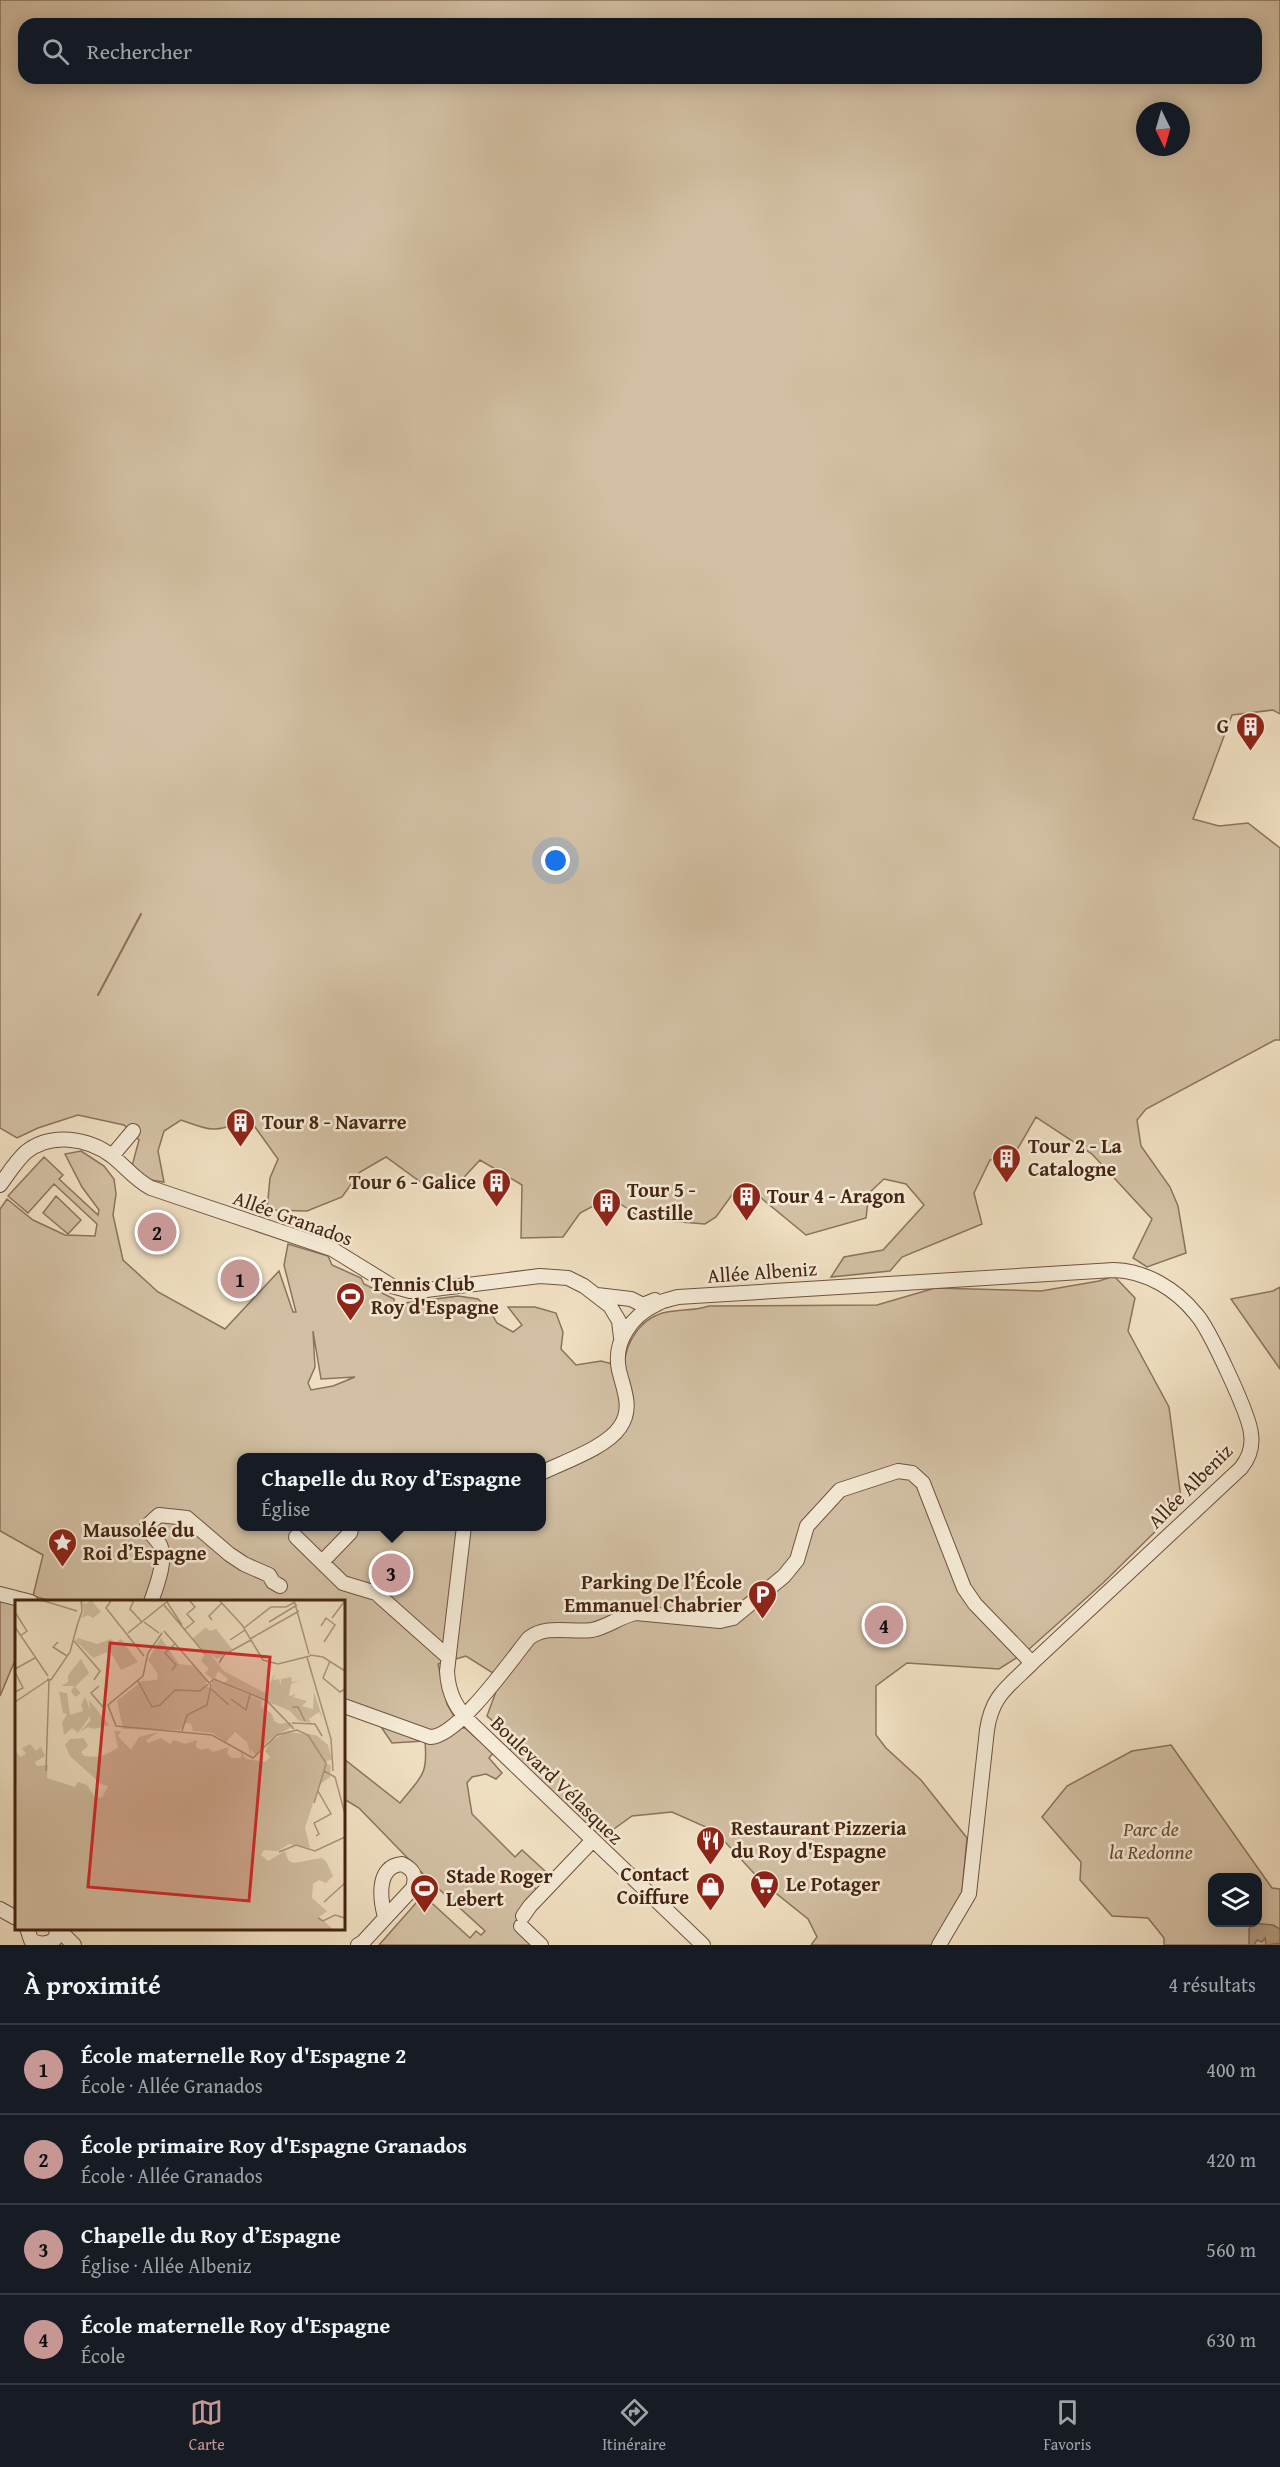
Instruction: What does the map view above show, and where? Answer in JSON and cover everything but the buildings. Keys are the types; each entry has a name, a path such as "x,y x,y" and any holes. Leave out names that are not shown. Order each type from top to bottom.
{"street":[{"path":"112,1156 133,1131"},
{"name":"Allée Granados","path":"0,1185 26,1153 53,1140 84,1142 95,1145 112,1156 133,1176 151,1188 332,1249 402,1289 426,1290 551,1276 575,1281 597,1295 616,1314 621,1338"},
{"name":"Allée Albeniz","path":"640,1311 662,1298 1114,1270 1135,1272 1149,1277 1175,1293 1197,1314 1226,1371 1250,1426 1252,1444 1246,1461 1032,1663 999,1696 992,1707 987,1730 971,1885 966,1900 939,1945"},
{"name":"Allée Granados","path":"597,1295 631,1299 640,1311"},
{"path":"546,1471 606,1441 622,1423 628,1404 618,1360 621,1338 640,1311"},
{"path":"345,1706 430,1737 444,1734 490,1689 535,1633 548,1630 602,1628 623,1615 636,1613 720,1622 733,1618 784,1576 796,1560 807,1526 840,1490 898,1471 912,1473 923,1483 964,1588 975,1604 1032,1663"},
{"path":"152,1600 161,1559 160,1546 148,1533 147,1526 159,1515 187,1518 229,1554 244,1564 269,1575 280,1586"},
{"path":"322,1562 351,1531"},
{"path":"464,1531 448,1657 449,1688 455,1704 464,1716"},
{"path":"296,1537 344,1582 376,1593 448,1657"},
{"path":"0,1594 23,1600"},
{"name":"Boulevard Vélasquez","path":"464,1716 703,1945"},
{"path":"541,1945 522,1921 530,1906 592,1841"},
{"path":"0,1907 15,1908"},
{"path":"0,1907 15,1917"},
{"path":"358,1945 385,1917"},
{"path":"27,1930 28,1936 36,1943 46,1945"},
{"path":"57,1937 74,1945"}],"green space":[{"path":"0,0 1280,0 1280,714 1273,710 1232,715 1193,819 1219,826 1248,823 1280,848 1280,1040 1275,1040 1146,1109 1137,1120 1141,1146 1170,1187 1178,1206 1186,1253 1147,1267 1133,1258 1152,1219 1092,1154 1036,1117 1014,1155 990,1160 974,1193 982,1224 902,1257 890,1271 831,1277 844,1257 883,1250 924,1205 906,1184 884,1179 869,1193 866,1218 806,1235 760,1197 734,1192 716,1217 705,1224 643,1219 610,1197 580,1213 563,1237 521,1238 522,1185 480,1160 455,1187 426,1186 386,1157 360,1172 342,1197 307,1211 267,1210 270,1178 278,1159 255,1127 239,1122 223,1128 210,1129 181,1120 164,1131 158,1151 164,1182 144,1179 132,1166 139,1140 124,1125 78,1115 38,1128 17,1138 0,1128"},
{"path":"81,1151 104,1166 114,1179 116,1194 113,1215 123,1260 158,1292 225,1329 279,1271 293,1312 296,1312 284,1265 288,1244 328,1256 332,1265 361,1278 364,1284 394,1299 395,1314 405,1303 458,1296 478,1299 489,1309 497,1323 513,1332 522,1325 508,1307 535,1307 556,1313 563,1332 561,1349 576,1365 601,1361 624,1367 627,1349 636,1332 649,1319 667,1312 709,1306 877,1305 935,1288 1041,1291 1099,1281 1114,1276 1135,1298 1128,1331 1169,1407 1181,1498 1169,1518 1103,1583 1027,1651 999,1669 907,1663 876,1686 876,1735 886,1748 921,1780 967,1838 962,1892 932,1945 811,1945 817,1937 808,1919 762,1882 715,1831 672,1812 632,1816 607,1834 587,1828 509,1751 517,1742 487,1716 501,1678 466,1656 438,1664 447,1704 456,1720 430,1732 345,1700 345,1600 47,1600 33,1596 43,1555 0,1531 0,1209 7,1199 33,1220 65,1235 95,1236 97,1224 54,1184 28,1213 8,1196 44,1157 63,1175 59,1179 98,1215 99,1210 82,1187 65,1154","holes":["313,1331 321,1379 355,1377 333,1386 311,1390 308,1383 315,1367"]},
{"path":"56,1196 81,1220 68,1234 43,1213"},
{"path":"1280,1287 1280,1369 1231,1299 1273,1291"},
{"path":"0,1596 15,1602 15,1660 0,1696"},
{"path":"379,1724 425,1739 465,1728 493,1753 489,1758 502,1773 496,1779 486,1774 472,1777 467,1783 472,1814 515,1857 522,1850 545,1871 532,1885 538,1891 518,1914 536,1945 379,1945 423,1895 470,1938 476,1931 481,1935 485,1931 428,1879 359,1808 345,1800 345,1760 400,1803 422,1775 426,1753 425,1741 392,1743"},
{"name":"Parc de la Redonne","path":"1171,1745 1261,1873 1208,1873 1208,1927 1262,1927 1262,1874 1272,1888 1280,1889 1280,1945 1164,1945 1164,1938 1148,1918 1112,1916 1080,1880 1081,1862 1042,1817 1067,1786 1132,1751"}],"shaded area":[{"path":"1262,1924 1273,1925 1280,1929 1280,1943 1266,1945 1265,1938 1262,1942 1257,1940 1254,1945 1249,1945 1249,1929 1262,1927"}],"waterway":[{"path":"98,995 141,914"}],"place":[{"name":"G","path":"1250,752"},
{"name":"Tour 8 - Navarre","path":"241,1148"},
{"name":"Tour 2 - La Catalogne","path":"1007,1184"},
{"name":"Tour 6 - Galice","path":"497,1208"},
{"name":"Tour 4 - Aragon","path":"746,1222"},
{"name":"Tour 5 - Castille","path":"606,1228"},
{"name":"École primaire Roy d'Espagne Granados","path":"157,1232"},
{"name":"École maternelle Roy d'Espagne 2","path":"240,1279"},
{"name":"Tennis Club Roy d'Espagne","path":"350,1322"},
{"name":"Mausolée du Roi d’Espagne","path":"62,1568"},
{"name":"Chapelle du Roy d’Espagne","path":"391,1573"},
{"name":"Parking De l’École Emmanuel Chabrier","path":"763,1620"},
{"name":"École maternelle Roy d'Espagne","path":"884,1625"},
{"name":"Restaurant Pizzeria du Roy d'Espagne","path":"710,1866"},
{"name":"Le Potager","path":"765,1910"},
{"name":"Contact Coiffure","path":"710,1912"},
{"name":"Stade Roger Lebert","path":"425,1914"}]}
